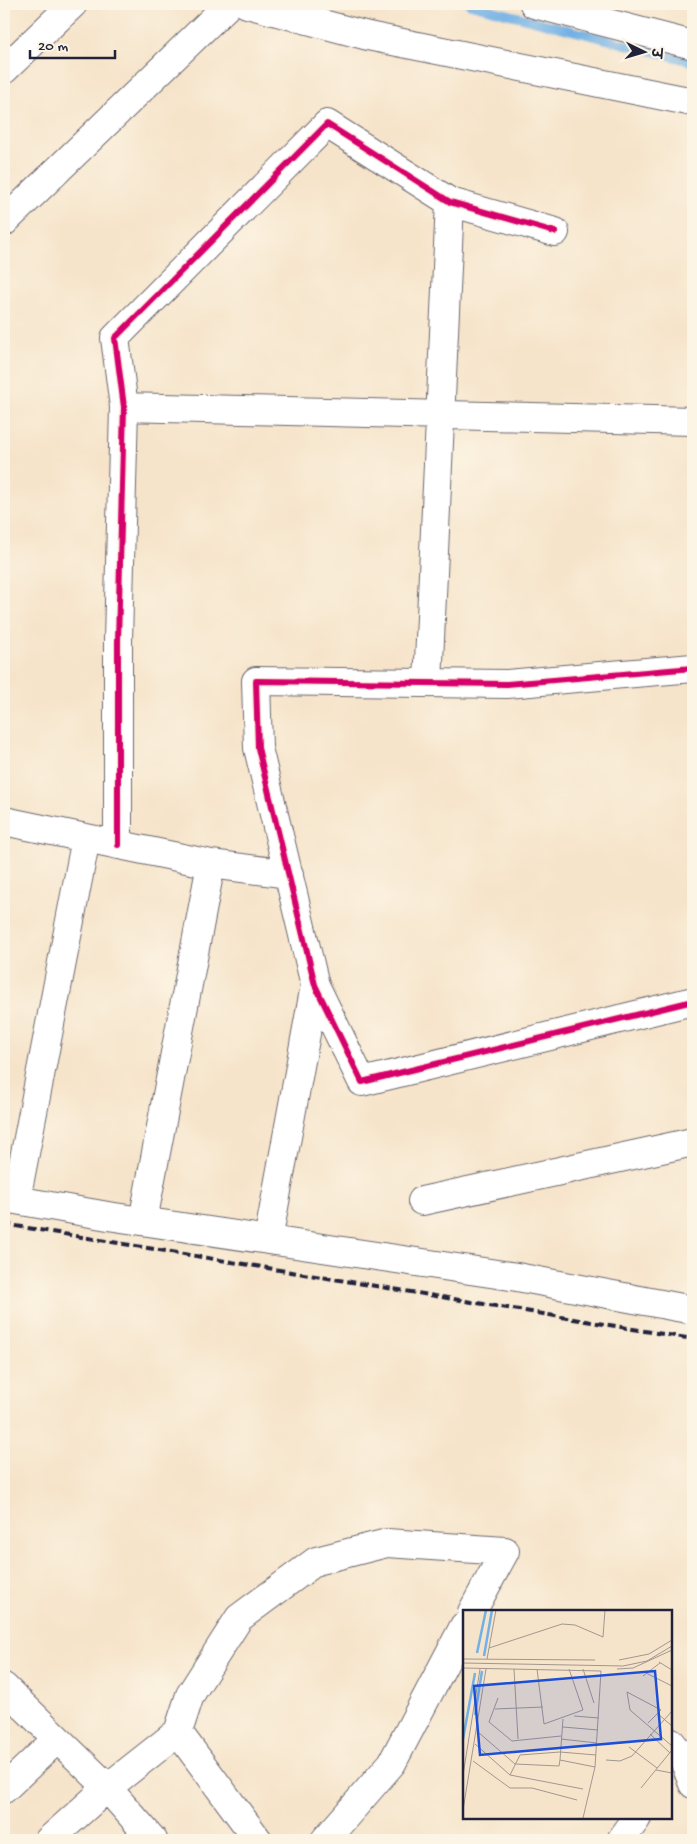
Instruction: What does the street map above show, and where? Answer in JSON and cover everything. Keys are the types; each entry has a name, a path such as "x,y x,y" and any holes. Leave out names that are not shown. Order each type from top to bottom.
{"street":[{"path":"4,70 73,4"},
{"path":"4,222 229,4"},
{"path":"247,4 368,36 693,102"},
{"path":"534,4 693,45"},
{"path":"118,845 118,641 124,407 116,338 327,124 450,202 555,232"},
{"path":"428,683 442,414 450,202"},
{"path":"124,407 693,421"},
{"path":"693,668 507,684 256,681 258,748 315,985 362,1082 693,1001"},
{"path":"4,821 211,864 289,874"},
{"path":"86,838 10,1199 143,1221 518,1277 693,1310"},
{"path":"143,1221 211,864"},
{"path":"268,1240 315,985"},
{"path":"422,1201 693,1142"},
{"path":"49,1840 107,1788 178,1732 190,1695 239,1618 316,1561 387,1543 505,1550 473,1610"},
{"path":"325,1840 392,1763 463,1628"},
{"path":"4,1687 107,1788 153,1840"},
{"path":"178,1732 254,1839"},
{"path":"4,1789 58,1739"},
{"path":"675,1758 693,1784"},
{"path":"621,1840 636,1819"}],"waterway":[{"path":"469,4 693,62"}],"railway":[{"path":"4,1224 693,1339"}],"cycle path":[{"path":"118,845 118,641 124,407 115,338 327,124 450,202 555,232"},
{"path":"693,668 507,684 256,681 258,748 315,985 362,1082 693,1001"}]}
